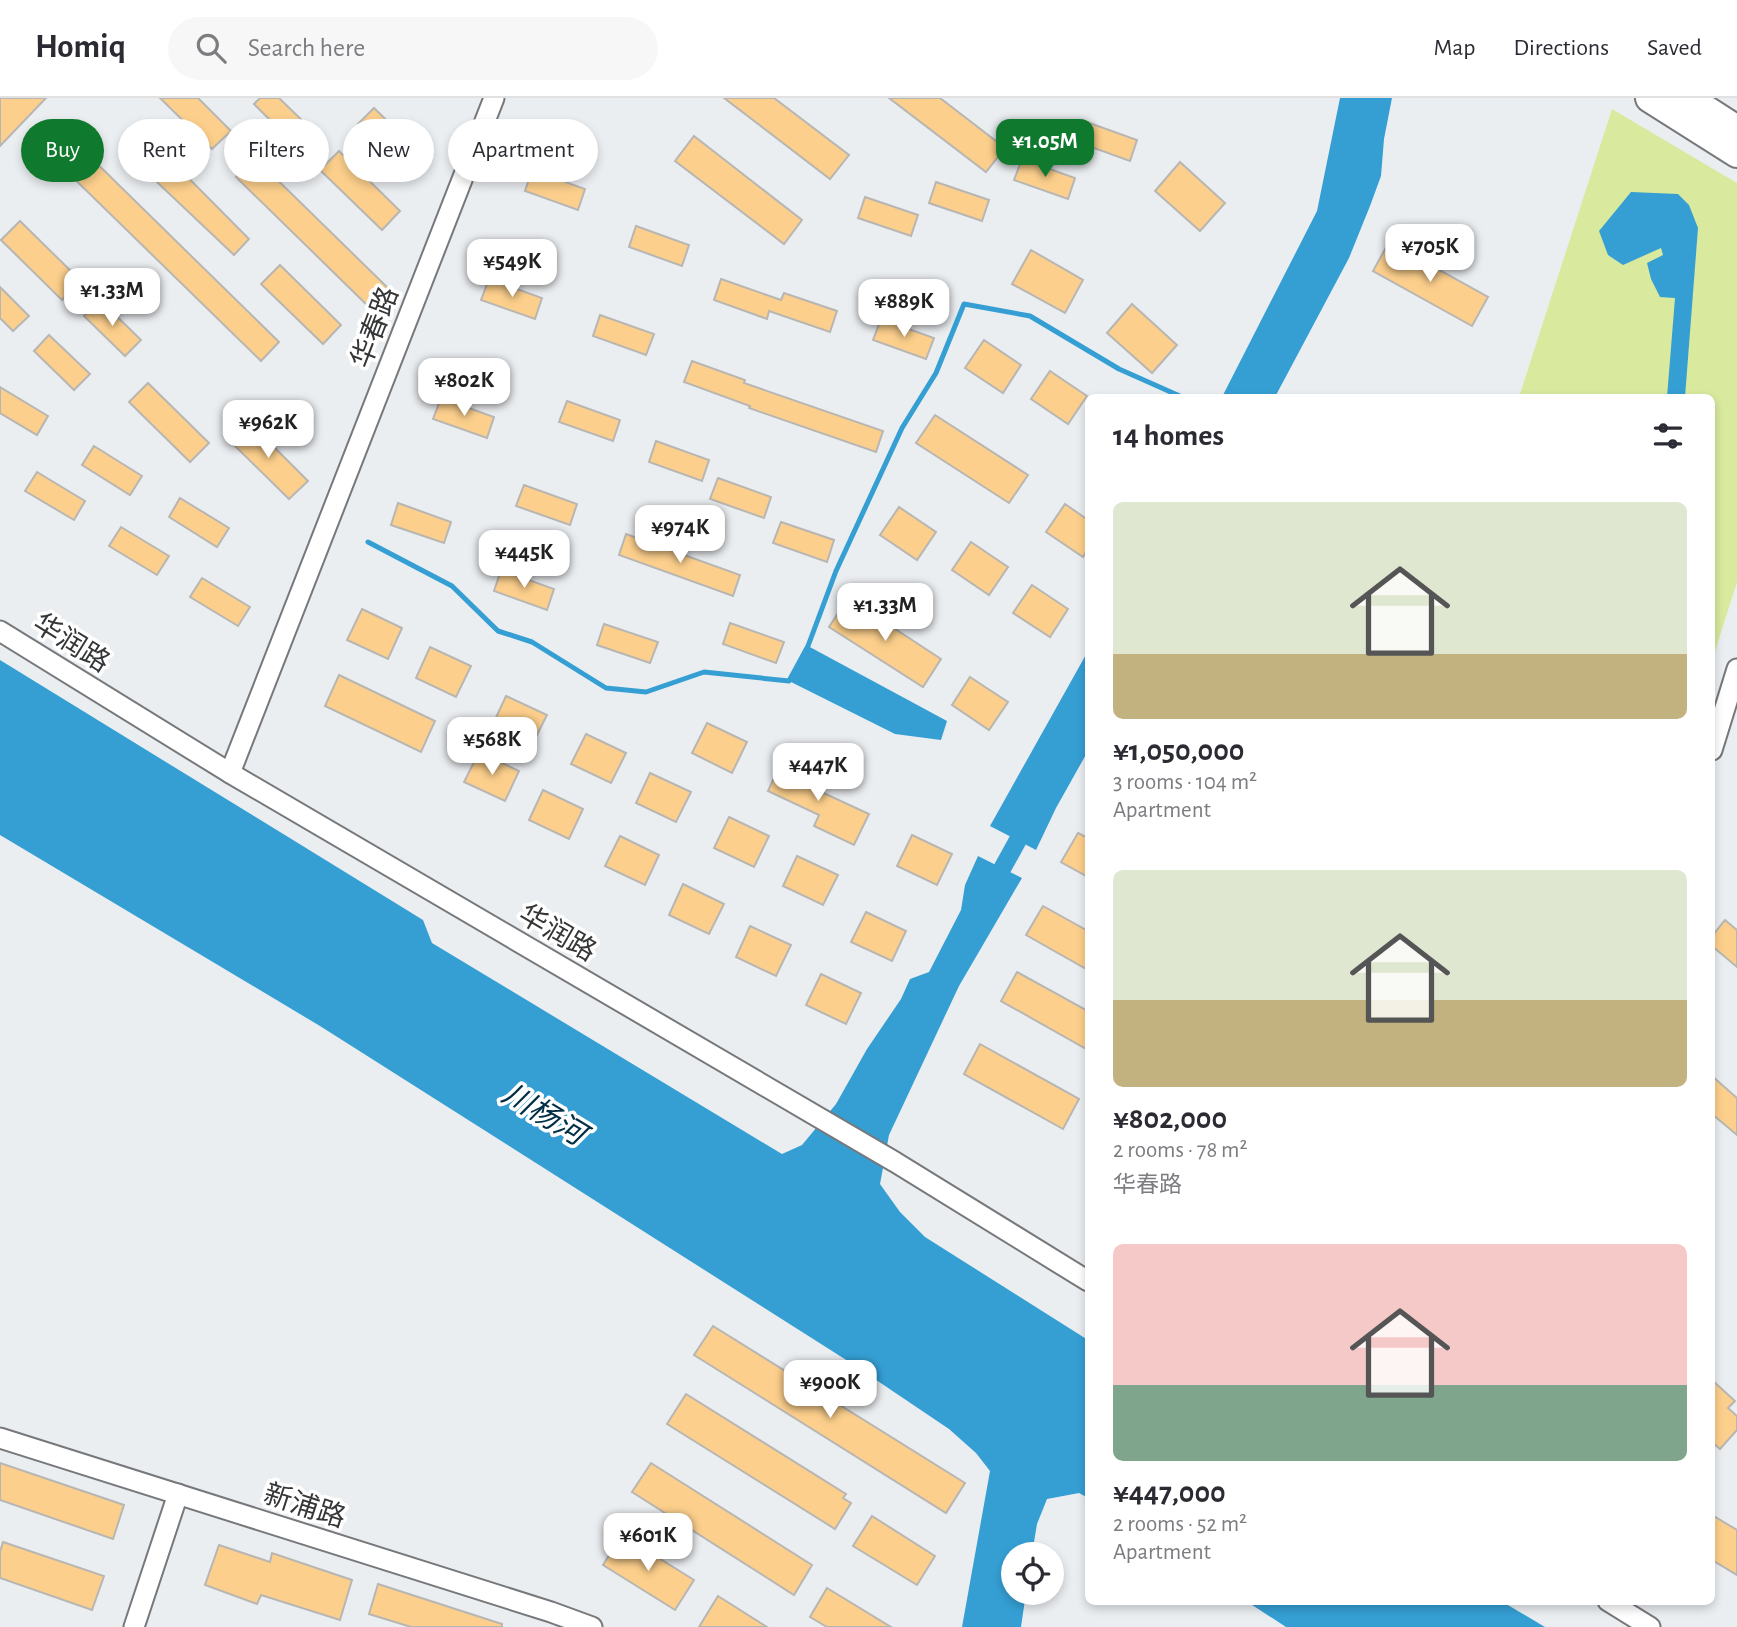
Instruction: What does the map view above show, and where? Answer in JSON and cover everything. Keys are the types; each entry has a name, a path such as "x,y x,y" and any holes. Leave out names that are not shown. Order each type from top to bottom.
{"main road":[{"path":"1650,98 1737,153"},
{"path":"1687,98 1737,130"}],"street":[{"name":"华春路","path":"230,773 494,98"},
{"name":"华润路","path":"0,631 230,773 895,1162 1085,1279"},
{"path":"1715,740 1737,669"},
{"name":"新浦路","path":"0,1438 592,1627"},
{"path":"134,1627 178,1494"},
{"path":"1614,1605 1650,1627"}],"green space":[{"path":"1612,109 1737,183 1737,582 1715,652 1715,394 1520,394"}],"water":[{"path":"1340,98 1392,98 1384,139 1381,176 1370,206 1349,258 1277,394 1224,394 1317,211"},
{"path":"1631,192 1678,194 1689,205 1698,228 1685,394 1667,394 1675,298 1660,297 1647,263 1663,255 1661,248 1623,265 1608,255 1599,231"},
{"path":"808,646 947,721 941,740 895,734 789,681"},
{"path":"1085,656 1085,756 1036,850 990,826"},
{"name":"川杨河","path":"0,660 423,920 432,943 782,1154 802,1145 836,1104 867,1049 901,999 910,979 929,972 961,910 965,885 978,856 1022,878 959,986 889,1135 880,1184 900,1212 925,1237 1085,1338 1085,1496 1079,1493 1047,1499 1037,1524 1034,1542 1001,1542 1001,1605 1024,1605 1021,1627 962,1627 990,1471 976,1453 949,1429 851,1363 320,1026 0,835"},
{"path":"1252,1605 1508,1605 1545,1627 1286,1627"}],"building":[{"path":"0,98 46,98 26,119 21,119 21,124 0,146"},
{"path":"160,98 198,98 224,124 224,138 212,149 210,119 181,119"},
{"path":"260,98 279,98 301,119 269,119 254,104"},
{"path":"724,98 774,98 849,155 830,179"},
{"path":"889,98 940,98 1005,148 986,172"},
{"path":"374,108 385,119 363,119"},
{"path":"1084,121 1137,140 1130,161 1077,142"},
{"path":"694,136 802,220 784,244 675,161"},
{"path":"339,151 343,155 343,182 371,182 400,211 382,230 329,179 329,161"},
{"path":"1022,159 1075,178 1068,199 1014,180"},
{"path":"1180,162 1225,203 1200,231 1155,191"},
{"path":"104,170 279,342 261,361 78,182 104,182"},
{"path":"157,182 193,182 249,239 234,255"},
{"path":"241,182 280,182 389,289 370,308"},
{"path":"528,182 565,182 585,189 578,210 525,191"},
{"path":"936,182 989,200 982,221 929,203"},
{"path":"865,197 918,215 911,236 858,218"},
{"path":"20,221 81,281 62,300 1,240"},
{"path":"636,226 689,245 682,266 629,247"},
{"path":"1389,242 1488,297 1472,326 1373,271"},
{"path":"1031,250 1083,280 1065,313 1012,284"},
{"path":"280,265 341,325 323,344 261,284"},
{"path":"489,279 542,298 535,319 481,300"},
{"path":"721,279 781,300 784,293 837,311 830,332 769,311 767,319 714,300"},
{"path":"0,287 29,316 13,331 0,318"},
{"path":"100,300 141,340 125,356 84,316"},
{"path":"1132,304 1177,345 1152,373 1107,333"},
{"path":"600,315 654,334 646,355 593,336"},
{"path":"881,319 934,338 926,359 873,340"},
{"path":"49,335 90,374 74,390 34,351"},
{"path":"984,340 1021,365 1003,393 965,368"},
{"path":"692,361 745,380 744,383 883,431 876,452 749,408 750,406 684,382"},
{"path":"1050,371 1085,395 1085,399 1068,424 1031,399"},
{"path":"148,383 209,443 190,462 129,402"},
{"path":"0,387 48,416 37,435 0,413"},
{"path":"441,398 494,417 487,438 433,419"},
{"path":"567,401 620,420 613,441 559,422"},
{"path":"935,415 1028,475 1009,503 916,443"},
{"path":"247,420 308,481 289,499 228,439"},
{"path":"656,441 709,460 702,481 649,462"},
{"path":"94,446 142,476 130,495 82,465"},
{"path":"37,472 85,501 74,520 25,491"},
{"path":"718,478 771,497 764,518 710,499"},
{"path":"524,485 577,504 570,525 516,506"},
{"path":"180,498 229,528 217,547 169,517"},
{"path":"398,503 451,522 444,543 391,525"},
{"path":"1065,504 1085,518 1083,557 1046,532"},
{"path":"899,507 936,532 917,560 880,535"},
{"path":"781,522 834,540 827,562 773,543"},
{"path":"121,527 169,556 157,575 109,546"},
{"path":"626,534 740,575 733,596 619,555"},
{"path":"971,542 1008,567 989,595 952,570"},
{"path":"501,570 554,589 547,610 494,591"},
{"path":"202,578 250,607 238,626 190,597"},
{"path":"1032,585 1068,609 1050,637 1013,613"},
{"path":"848,598 941,659 923,687 829,627"},
{"path":"362,609 402,628 388,659 347,640"},
{"path":"730,623 784,642 776,663 723,644"},
{"path":"604,624 658,642 650,663 597,645"},
{"path":"430,647 471,666 456,697 416,678"},
{"path":"339,675 435,721 421,752 325,706"},
{"path":"970,677 1008,702 989,730 952,705"},
{"path":"506,696 547,715 532,745 492,726"},
{"path":"707,723 747,742 732,773 692,753"},
{"path":"586,734 626,753 611,783 571,764"},
{"path":"479,752 519,771 505,801 464,782"},
{"path":"782,760 822,779 817,790 869,814 854,845 814,826 819,815 768,791"},
{"path":"650,773 691,792 676,822 636,803"},
{"path":"543,790 583,809 569,839 529,820"},
{"path":"729,817 769,836 754,867 714,848"},
{"path":"1078,833 1085,836 1085,875 1061,862"},
{"path":"912,835 952,854 937,885 897,866"},
{"path":"620,836 659,855 645,885 605,866"},
{"path":"797,856 838,875 823,905 783,886"},
{"path":"683,884 724,904 709,934 669,915"},
{"path":"1043,906 1085,929 1085,968 1026,935"},
{"path":"866,912 906,931 892,961 851,942"},
{"path":"1725,920 1737,930 1737,967 1715,949 1715,932"},
{"path":"750,926 791,945 776,976 736,957"},
{"path":"1017,972 1085,1009 1085,1048 1001,1001"},
{"path":"821,974 861,993 846,1024 806,1005"},
{"path":"980,1044 1079,1099 1063,1129 964,1074"},
{"path":"1715,1079 1737,1098 1737,1135 1715,1117"},
{"path":"713,1326 965,1483 946,1513 694,1355"},
{"path":"1715,1383 1735,1401 1728,1408 1737,1416 1737,1430 1720,1449 1715,1445"},
{"path":"686,1394 846,1494 843,1498 851,1503 835,1529 667,1424"},
{"path":"0,1463 124,1505 113,1539 0,1500"},
{"path":"651,1463 812,1565 794,1595 632,1492"},
{"path":"872,1516 935,1556 917,1585 853,1546"},
{"path":"1715,1517 1737,1530 1737,1575 1715,1562"},
{"path":"622,1535 694,1580 675,1610 603,1565"},
{"path":"3,1542 104,1576 92,1610 0,1578 0,1552"},
{"path":"219,1545 270,1562 272,1553 352,1580 340,1620 261,1595 257,1604 205,1585"},
{"path":"378,1584 502,1624 502,1627 411,1627 369,1614"},
{"path":"827,1588 891,1627 827,1627 810,1617"},
{"path":"718,1596 767,1627 699,1627"}],"waterway":[{"path":"368,542 452,586 498,631 532,642 606,688 646,692 704,672 789,681 808,646 836,571 902,428 936,373 964,304 1030,316 1119,369 1175,394"},
{"path":"992,887 1029,820"}]}
